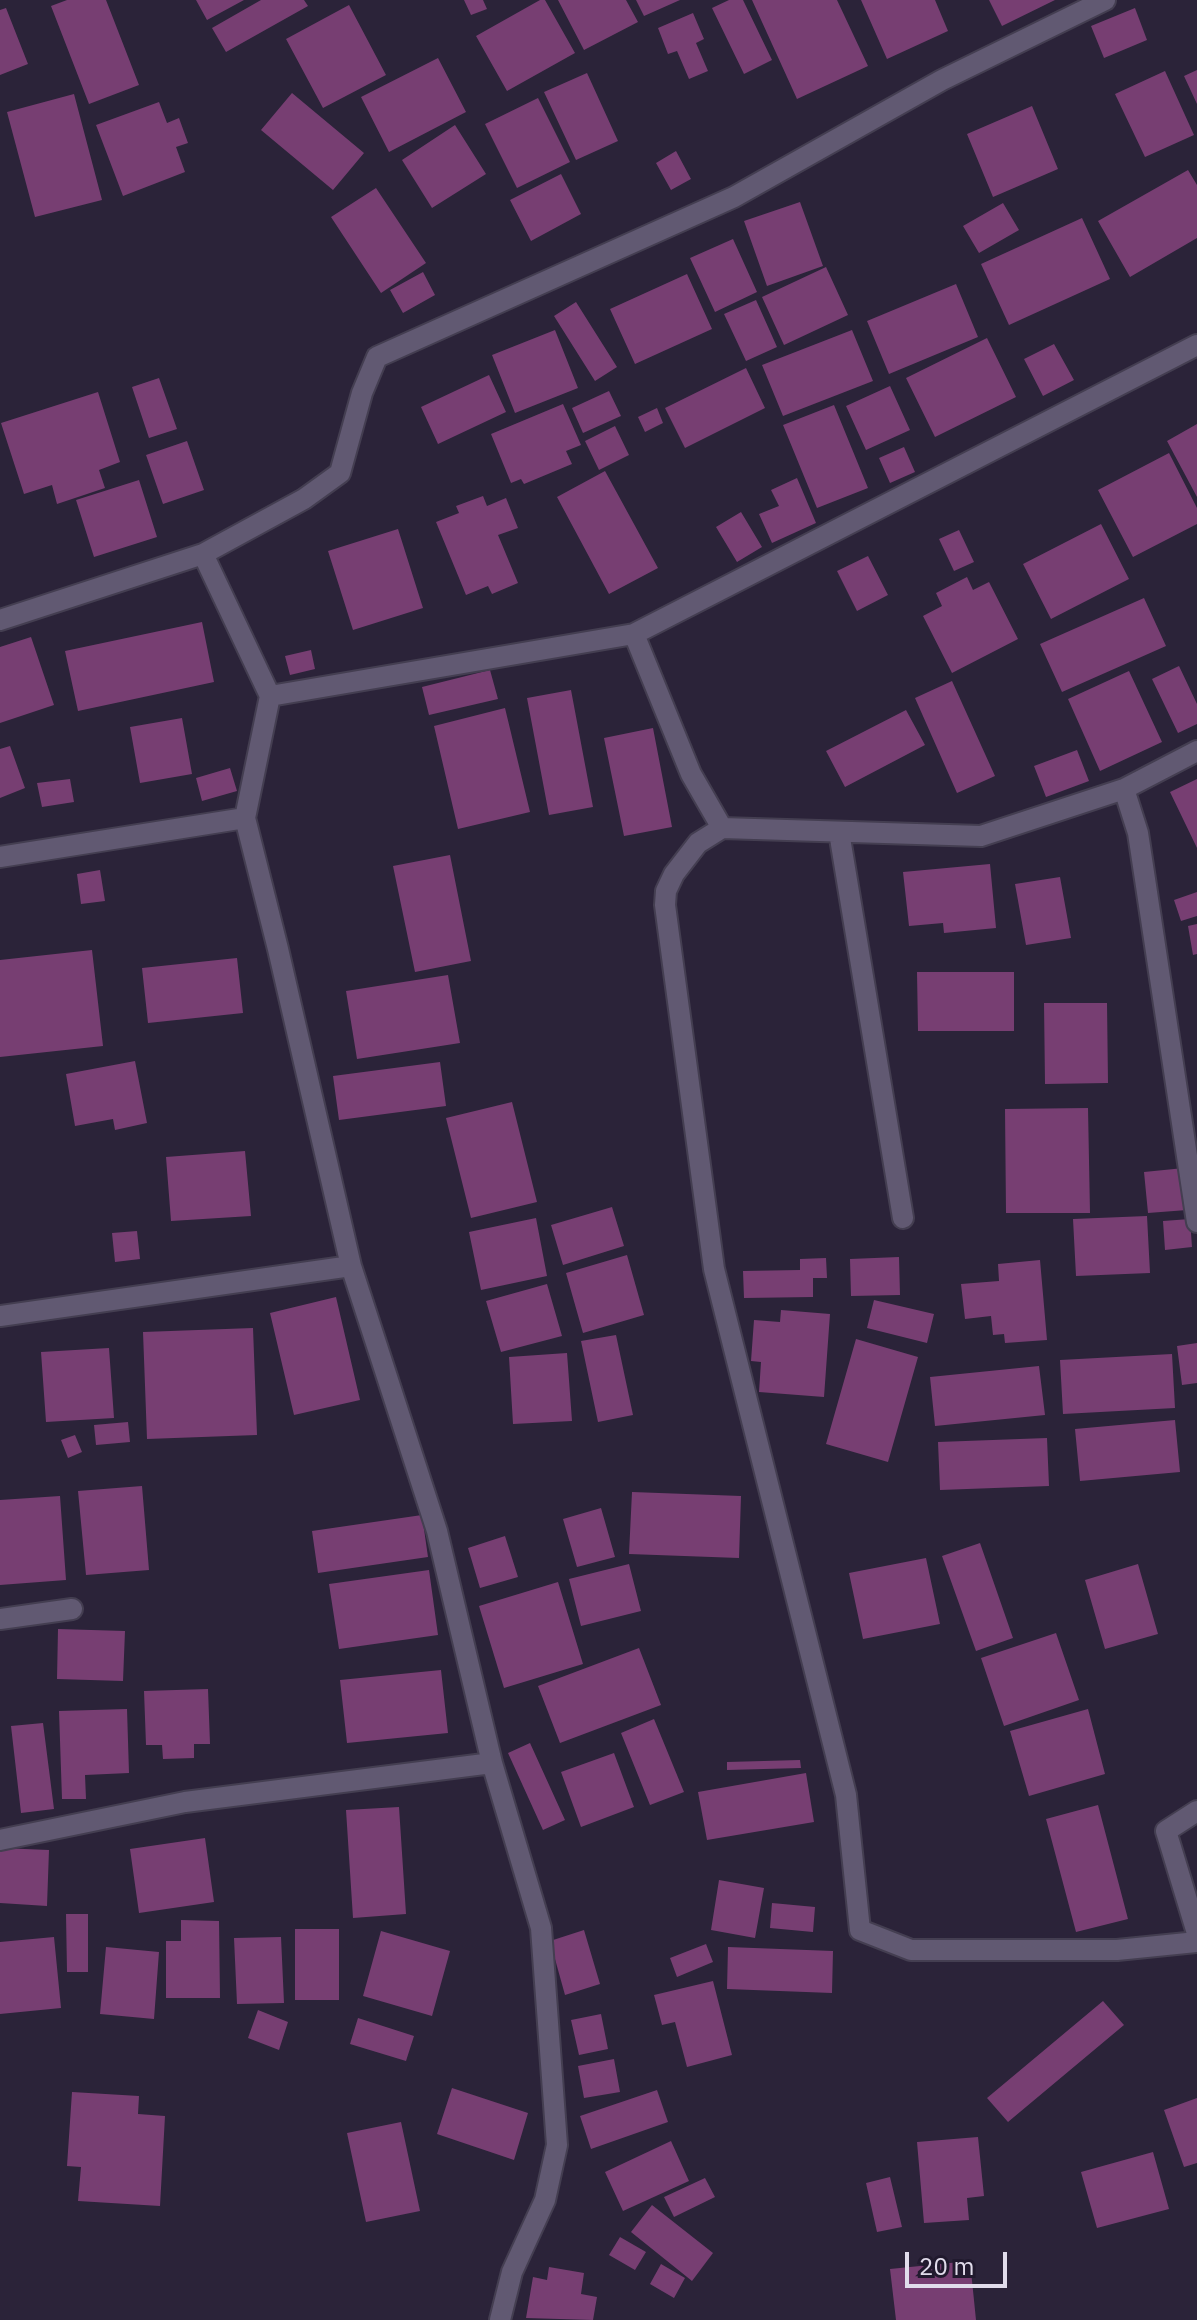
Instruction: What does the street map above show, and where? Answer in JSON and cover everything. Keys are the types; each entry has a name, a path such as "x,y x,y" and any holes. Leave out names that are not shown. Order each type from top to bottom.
{"street":[{"path":"0,620 203,554 304,499 340,473 362,393 377,357 734,197 942,80 1105,0"},
{"path":"270,696 634,634 1197,345"},
{"path":"203,554 270,696 245,818 351,1266 437,1531 492,1763 541,1928 557,2145 545,2200 512,2272 500,2320"},
{"path":"634,634 691,774 722,828"},
{"path":"1197,751 1124,789 981,836 722,828 698,843 674,874 666,891 665,905 714,1269 846,1795 860,1930 911,1950 1117,1950 1197,1942"},
{"path":"1124,789 1138,833 1197,1222"},
{"path":"0,857 245,818"},
{"path":"839,832 903,1218"},
{"path":"0,1316 351,1266"},
{"path":"0,1619 72,1609"},
{"path":"0,1840 185,1802 492,1763"},
{"path":"1197,1811 1166,1831 1197,1933"}],"building":[{"path":"67,0 106,0 139,85 89,104 51,6"},
{"path":"196,0 244,0 207,20"},
{"path":"261,0 304,0 308,6 226,52 212,28"},
{"path":"464,0 483,0 487,9 471,15"},
{"path":"545,0 575,53 507,91 476,36"},
{"path":"558,0 626,0 638,22 584,50"},
{"path":"636,0 680,0 644,16"},
{"path":"729,0 743,0 772,60 744,74 712,8"},
{"path":"752,0 837,0 868,66 797,99"},
{"path":"861,0 935,0 948,31 887,59"},
{"path":"989,0 1055,0 1002,26"},
{"path":"349,5 386,75 323,108 286,39"},
{"path":"6,8 28,64 0,75 0,10"},
{"path":"1135,8 1147,40 1104,58 1091,26"},
{"path":"693,13 704,39 696,43 708,71 689,79 677,51 668,54 658,28"},
{"path":"438,58 466,112 389,152 361,97"},
{"path":"1197,70 1197,104 1184,76"},
{"path":"1165,71 1194,135 1145,157 1115,94"},
{"path":"587,73 618,141 576,160 544,92"},
{"path":"292,93 364,153 333,190 261,130"},
{"path":"74,94 102,200 35,217 7,112"},
{"path":"538,98 570,162 517,188 485,124"},
{"path":"159,102 167,123 179,118 188,143 176,147 185,172 123,196 96,125"},
{"path":"1032,106 1058,169 993,197 967,134"},
{"path":"455,125 486,174 432,208 402,160"},
{"path":"676,151 691,179 671,190 656,163"},
{"path":"1188,170 1197,185 1197,238 1130,277 1098,221"},
{"path":"561,174 581,214 531,241 510,200"},
{"path":"376,188 426,263 381,293 331,217"},
{"path":"800,202 823,266 767,286 744,221"},
{"path":"1003,203 1019,230 979,253 963,226"},
{"path":"1082,218 1110,279 1009,325 981,264"},
{"path":"733,239 757,292 715,312 690,258"},
{"path":"826,267 848,315 784,345 762,297"},
{"path":"423,272 435,295 403,313 390,290"},
{"path":"687,274 712,329 635,364 610,309"},
{"path":"956,284 978,337 889,374 867,321"},
{"path":"756,300 777,347 746,361 724,314"},
{"path":"576,302 617,367 595,381 554,316"},
{"path":"555,330 578,388 515,413 492,355"},
{"path":"852,330 873,381 783,416 762,365"},
{"path":"987,338 1016,397 935,437 906,378"},
{"path":"1054,344 1074,380 1043,396 1024,359"},
{"path":"746,368 765,408 685,448 665,408"},
{"path":"489,375 506,412 438,444 421,407"},
{"path":"159,378 177,429 149,438 132,387"},
{"path":"890,386 910,430 866,450 846,406"},
{"path":"609,391 621,416 583,433 572,408"},
{"path":"98,392 120,462 99,470 105,488 57,504 52,485 24,494 1,423"},
{"path":"563,404 581,445 566,451 572,464 524,484 521,479 511,483 491,434"},
{"path":"834,405 868,488 817,508 783,425"},
{"path":"657,408 663,423 645,432 638,417"},
{"path":"1197,424 1197,497 1167,441"},
{"path":"615,426 629,455 599,470 585,441"},
{"path":"187,441 204,490 163,504 146,455"},
{"path":"904,447 915,472 890,483 879,458"},
{"path":"1169,453 1197,508 1197,524 1133,557 1098,490"},
{"path":"605,471 658,568 609,594 557,497"},
{"path":"797,478 816,523 772,543 759,514 779,506 771,490"},
{"path":"139,480 157,537 94,557 76,500"},
{"path":"483,496 487,506 506,498 518,528 498,535 518,583 492,594 488,586 466,595 436,522 459,513 456,506"},
{"path":"741,512 762,547 737,562 716,527"},
{"path":"1101,524 1129,579 1051,619 1023,564"},
{"path":"398,529 423,608 353,630 328,551"},
{"path":"959,530 974,562 954,571 939,539"},
{"path":"868,556 888,595 857,611 837,571"},
{"path":"967,577 973,590 989,582 1018,639 952,673 923,616 942,606 936,593"},
{"path":"1144,598 1166,646 1062,692 1040,644"},
{"path":"202,622 214,682 78,711 65,651"},
{"path":"31,637 54,705 0,723 0,647"},
{"path":"311,650 315,669 290,675 285,656"},
{"path":"1179,666 1197,704 1197,724 1178,733 1152,679"},
{"path":"490,670 498,699 429,715 422,687"},
{"path":"1129,671 1162,742 1100,771 1068,699"},
{"path":"952,681 995,776 957,793 915,698"},
{"path":"571,690 593,807 549,815 527,698"},
{"path":"505,708 530,812 458,829 434,726"},
{"path":"906,710 925,745 845,787 826,751"},
{"path":"182,718 192,774 140,783 130,727"},
{"path":"653,728 672,827 624,836 604,738"},
{"path":"10,746 25,788 0,798 0,749"},
{"path":"1077,750 1089,781 1046,797 1034,766"},
{"path":"230,768 237,791 202,801 196,778"},
{"path":"70,779 74,802 42,807 37,783"},
{"path":"1197,779 1197,848 1170,792"},
{"path":"450,855 471,961 415,972 393,866"},
{"path":"990,864 996,928 944,933 943,923 909,926 903,872"},
{"path":"100,870 105,901 81,904 77,874"},
{"path":"1060,877 1071,938 1026,945 1015,884"},
{"path":"1197,892 1197,916 1181,921 1174,900"},
{"path":"1197,924 1197,954 1193,955 1188,926"},
{"path":"92,950 103,1046 0,1057 0,960"},
{"path":"237,958 243,1013 148,1023 142,968"},
{"path":"917,972 1014,972 1014,1031 918,1031"},
{"path":"448,975 460,1043 357,1059 346,991"},
{"path":"1044,1003 1107,1003 1108,1083 1045,1084"},
{"path":"135,1061 147,1123 115,1130 113,1119 75,1126 66,1074"},
{"path":"440,1062 446,1106 339,1120 333,1076"},
{"path":"512,1102 537,1202 471,1218 446,1118"},
{"path":"1088,1108 1090,1213 1006,1213 1005,1109"},
{"path":"245,1151 251,1216 171,1221 166,1157"},
{"path":"1184,1168 1187,1210 1148,1213 1144,1172"},
{"path":"612,1207 624,1246 563,1265 551,1225"},
{"path":"1147,1216 1150,1273 1076,1276 1073,1219"},
{"path":"536,1218 547,1276 481,1290 469,1232"},
{"path":"1190,1219 1192,1247 1165,1250 1163,1221"},
{"path":"137,1231 140,1259 115,1262 112,1233"},
{"path":"627,1255 644,1315 583,1333 566,1273"},
{"path":"899,1257 900,1295 851,1296 850,1259"},
{"path":"826,1258 827,1278 813,1278 813,1297 744,1298 743,1271 800,1270 800,1259"},
{"path":"1040,1260 1047,1340 1005,1343 1004,1334 993,1335 991,1316 965,1319 961,1284 999,1281 998,1264"},
{"path":"547,1284 562,1336 501,1352 486,1301"},
{"path":"336,1297 360,1400 294,1415 270,1313"},
{"path":"874,1300 934,1314 927,1343 867,1328"},
{"path":"781,1310 830,1314 824,1397 759,1392 761,1362 751,1361 754,1320 780,1322"},
{"path":"253,1328 257,1435 147,1439 143,1332"},
{"path":"616,1335 633,1415 598,1422 581,1341"},
{"path":"856,1339 918,1357 888,1462 826,1444"},
{"path":"1197,1343 1197,1383 1182,1385 1177,1346"},
{"path":"109,1348 114,1418 46,1422 41,1352"},
{"path":"567,1353 572,1421 513,1424 509,1357"},
{"path":"1172,1354 1175,1408 1063,1414 1060,1360"},
{"path":"1039,1366 1045,1415 935,1426 930,1377"},
{"path":"1175,1420 1180,1472 1080,1481 1075,1429"},
{"path":"128,1422 130,1442 96,1445 94,1425"},
{"path":"75,1435 82,1452 68,1458 61,1440"},
{"path":"1047,1438 1049,1486 940,1490 938,1442"},
{"path":"142,1486 149,1570 86,1575 78,1491"},
{"path":"632,1492 741,1496 739,1558 629,1554"},
{"path":"60,1496 66,1580 0,1585 0,1500"},
{"path":"601,1508 615,1557 577,1567 563,1519"},
{"path":"422,1515 428,1557 318,1573 312,1531"},
{"path":"505,1536 518,1577 480,1588 468,1548"},
{"path":"980,1543 1013,1638 976,1651 942,1556"},
{"path":"926,1558 940,1624 863,1639 849,1573"},
{"path":"629,1564 641,1611 581,1626 569,1579"},
{"path":"1138,1564 1158,1634 1105,1649 1085,1580"},
{"path":"429,1570 438,1635 339,1649 329,1584"},
{"path":"558,1582 583,1664 504,1688 479,1606"},
{"path":"58,1629 125,1631 123,1681 57,1679"},
{"path":"1056,1633 1079,1700 1004,1726 981,1658"},
{"path":"639,1648 661,1705 560,1743 538,1686"},
{"path":"441,1670 448,1733 347,1743 340,1680"},
{"path":"208,1689 210,1744 194,1744 194,1758 163,1759 162,1745 146,1745 144,1691"},
{"path":"127,1709 129,1773 85,1775 86,1799 62,1799 59,1711"},
{"path":"1088,1709 1105,1774 1029,1796 1010,1731"},
{"path":"654,1719 684,1792 650,1805 621,1733"},
{"path":"43,1723 54,1809 21,1813 11,1726"},
{"path":"530,1743 565,1820 543,1830 508,1753"},
{"path":"614,1753 634,1807 581,1827 561,1772"},
{"path":"800,1760 801,1768 727,1770 727,1762"},
{"path":"806,1773 814,1822 707,1840 698,1792"},
{"path":"1098,1805 1128,1919 1076,1932 1046,1819"},
{"path":"399,1807 406,1914 353,1918 346,1810"},
{"path":"205,1838 214,1902 139,1913 130,1849"},
{"path":"0,1848 49,1850 47,1906 0,1903"},
{"path":"719,1880 764,1888 755,1938 711,1930"},
{"path":"772,1903 815,1907 813,1932 770,1928"},
{"path":"66,1914 88,1914 88,1972 67,1972"},
{"path":"181,1920 219,1921 220,1998 166,1998 166,1941 181,1941"},
{"path":"295,1929 339,1929 339,2000 295,2000"},
{"path":"584,1930 600,1984 565,1995 550,1941"},
{"path":"381,1931 450,1951 432,2016 363,1996"},
{"path":"54,1937 61,2008 0,2014 0,1942"},
{"path":"281,1937 284,2003 237,2004 234,1938"},
{"path":"706,1944 713,1962 677,1977 670,1958"},
{"path":"106,1947 159,1952 154,2019 100,2014"},
{"path":"728,1947 833,1951 832,1993 727,1989"},
{"path":"713,1981 732,2055 687,2067 675,2022 662,2025 654,1995"},
{"path":"1103,2001 1124,2025 1008,2122 987,2098"},
{"path":"258,2010 288,2022 279,2050 248,2038"},
{"path":"601,2014 608,2049 579,2055 571,2020"},
{"path":"358,2018 414,2036 406,2061 350,2044"},
{"path":"614,2059 620,2092 584,2098 578,2066"},
{"path":"452,2088 528,2113 514,2160 437,2134"},
{"path":"657,2090 668,2122 591,2149 580,2116"},
{"path":"72,2092 139,2096 138,2114 165,2116 160,2206 78,2201 81,2167 67,2166"},
{"path":"1197,2098 1197,2163 1184,2167 1164,2110"},
{"path":"401,2122 420,2211 366,2222 347,2133"},
{"path":"978,2137 984,2196 967,2198 969,2220 924,2223 917,2142"},
{"path":"671,2141 689,2181 623,2211 605,2172"},
{"path":"1153,2152 1169,2209 1097,2228 1081,2172"},
{"path":"890,2177 902,2227 877,2232 866,2183"},
{"path":"705,2178 715,2197 674,2217 664,2197"},
{"path":"652,2205 713,2253 692,2281 631,2232"},
{"path":"620,2237 646,2252 635,2270 609,2255"},
{"path":"970,2261 976,2320 896,2320 890,2269"},
{"path":"661,2264 685,2278 674,2298 650,2284"},
{"path":"549,2267 584,2273 581,2294 597,2297 593,2320 526,2318 533,2277 547,2280"}]}
